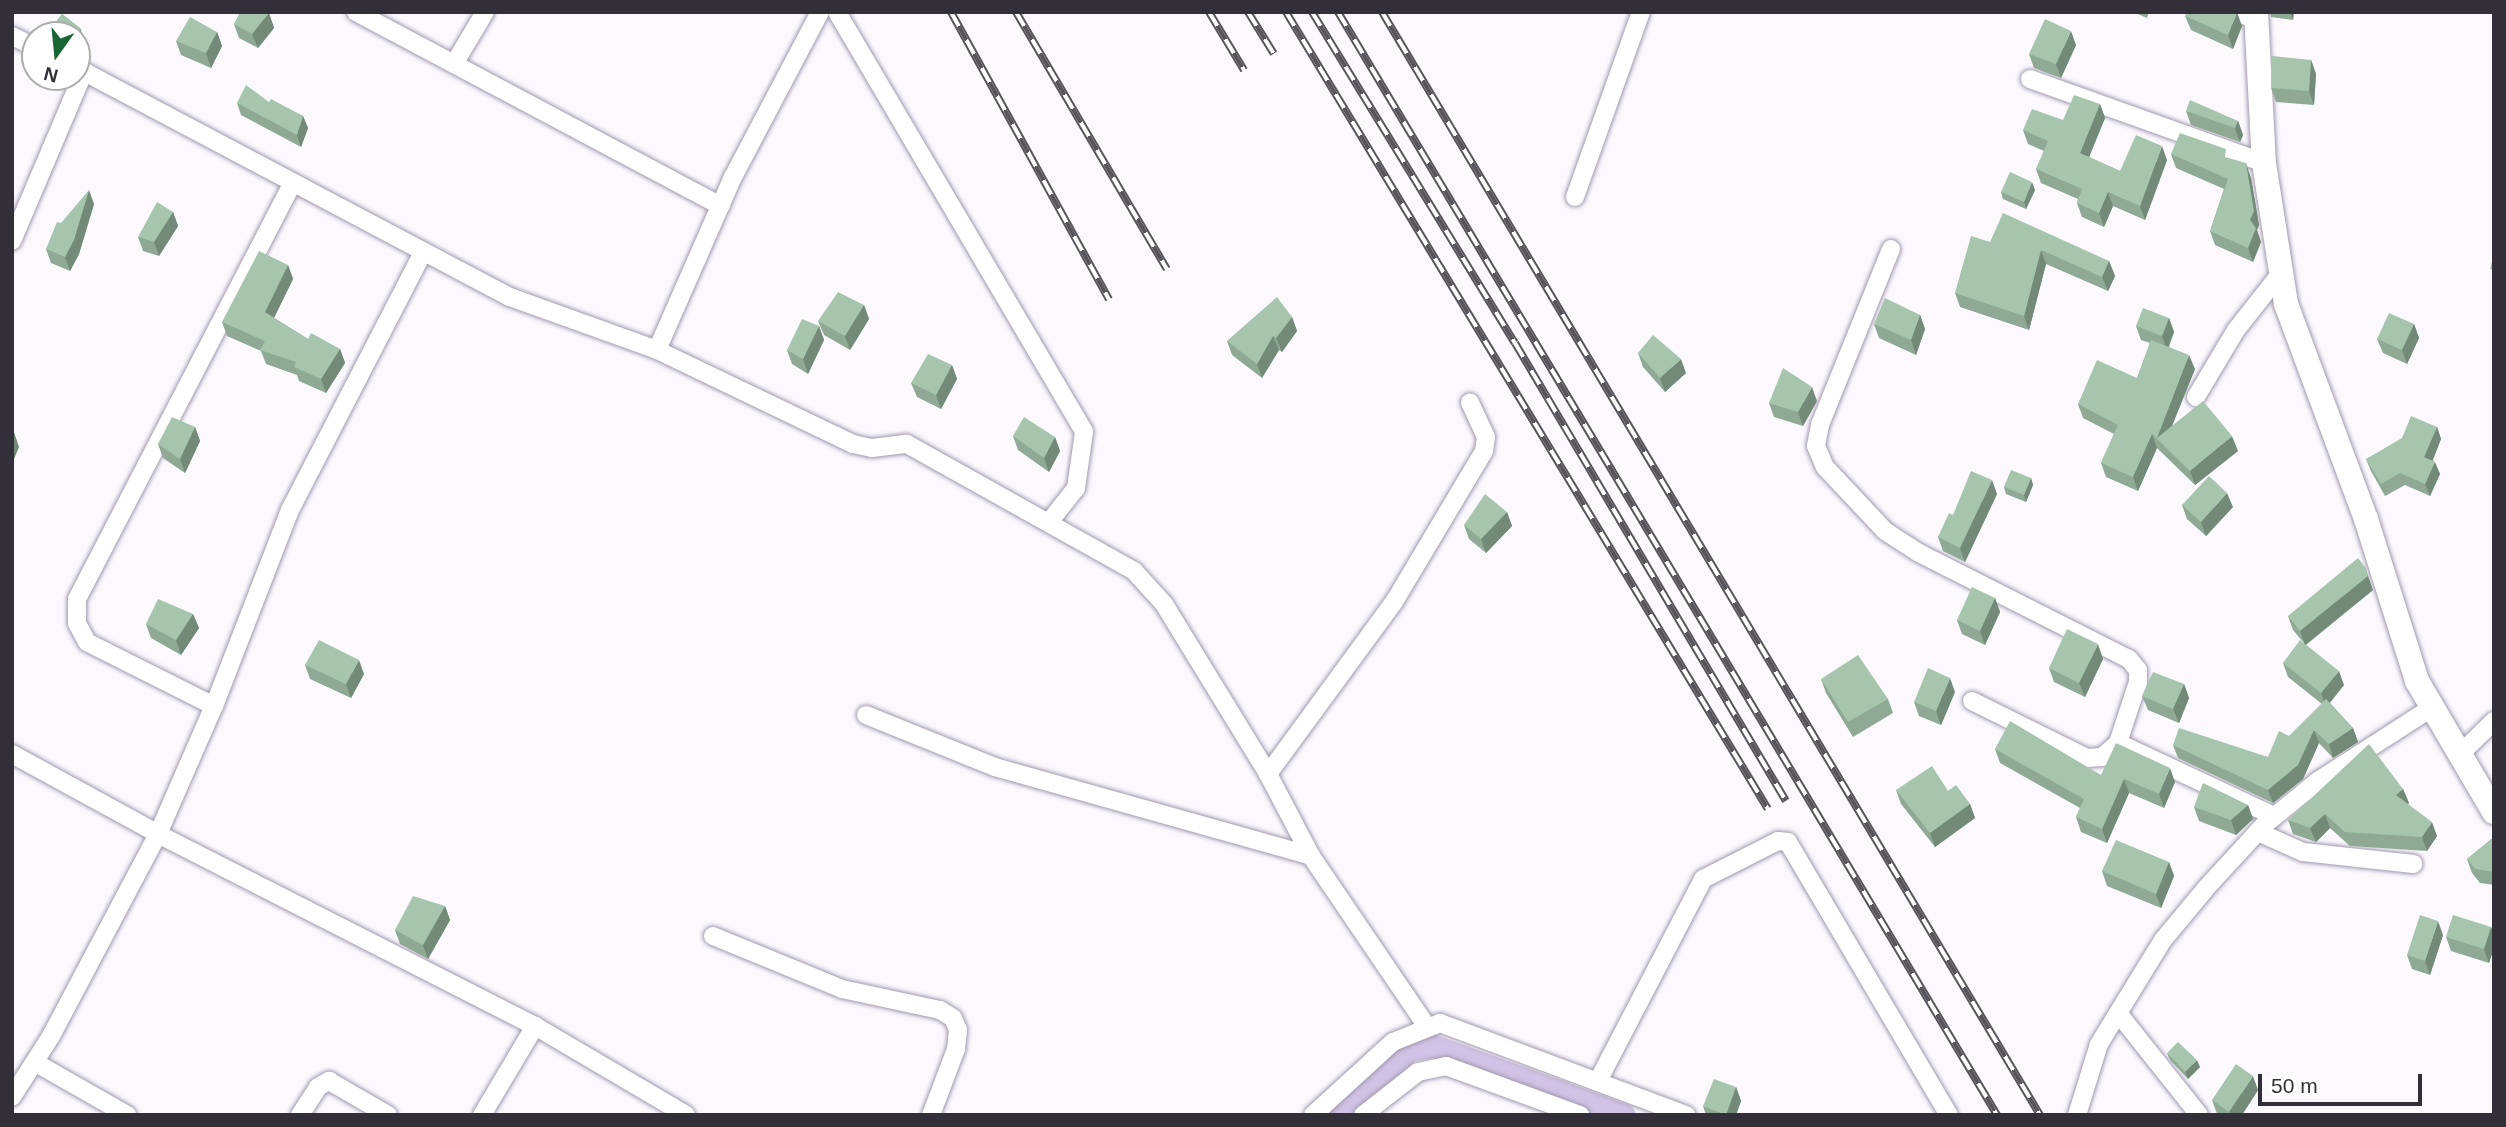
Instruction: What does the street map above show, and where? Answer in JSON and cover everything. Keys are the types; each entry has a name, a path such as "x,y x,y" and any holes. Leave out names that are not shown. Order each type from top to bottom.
{"street":[{"path":"356,12 721,206"},
{"path":"454,64 485,12"},
{"path":"657,350 721,206 820,12"},
{"path":"837,12 1083,432 1076,488 1050,522"},
{"path":"1575,197 1641,12"},
{"path":"2249,15 2264,163 2286,304 2366,519 2417,681 2494,812"},
{"path":"91,75 423,252 557,317 657,350 853,444 872,447 907,444 1115,558 1151,587 1268,774 1311,856 1426,1025"},
{"path":"2030,79 2264,163"},
{"path":"12,241 71,91"},
{"path":"214,706 87,642 77,623 78,599 293,183"},
{"path":"1891,249 1820,425 1816,446 1825,467 1885,531 1919,553 2129,659 2138,670 2138,682 2118,743 2102,758 2087,758 1972,701"},
{"path":"12,1097 36,1063 158,834 214,706 290,510 423,252"},
{"path":"2196,397 2236,330 2280,274"},
{"path":"1268,774 1394,602 1484,452 1486,437 1470,403"},
{"path":"2077,1115 2099,1044 2162,940 2274,816 2318,781 2433,707"},
{"path":"866,715 995,767 1311,856"},
{"path":"2459,755 2491,728"},
{"path":"2118,743 2274,816"},
{"path":"12,754 158,834 535,1026 686,1115"},
{"path":"2258,832 2302,852 2413,864"},
{"path":"1598,1082 1703,879 1778,841 1788,842 1949,1115"},
{"path":"713,936 842,989 940,1010 953,1018 958,1030 956,1049 934,1113"},
{"path":"2118,1013 2199,1115"},
{"path":"1313,1115 1393,1042 1426,1025 1457,1027 1686,1115"},
{"path":"482,1115 535,1026"},
{"path":"36,1063 127,1115"},
{"path":"1363,1115 1418,1072 1446,1066 1580,1115"},
{"path":"300,1115 318,1087 329,1081 388,1115"}],"building":[{"path":"240,12 269,13 252,34 234,24"},
{"path":"2187,12 2237,12 2228,35 2185,16"},
{"path":"62,14 71,21 57,21"},
{"path":"190,17 217,32 206,53 176,41"},
{"path":"2045,19 2071,31 2056,64 2029,54"},
{"path":"2272,56 2311,60 2309,91 2271,88"},
{"path":"246,85 269,102 271,99 303,116 297,135 237,103"},
{"path":"2074,95 2100,104 2080,153 2120,171 2136,135 2162,146 2140,206 2108,192 2099,213 2077,203 2082,189 2036,169 2048,141 2023,130 2032,109 2063,120"},
{"path":"2190,100 2238,121 2235,128 2186,111"},
{"path":"2180,133 2226,149 2225,157 2246,163 2254,211 2250,220 2256,228 2248,248 2210,231 2228,179 2171,154"},
{"path":"2010,172 2032,182 2024,202 2001,192"},
{"path":"89,190 74,240 65,257 46,249 57,222 61,223"},
{"path":"157,202 173,212 154,242 138,237"},
{"path":"2003,213 2109,261 2102,277 2041,250 2024,316 1955,293 1971,236 1990,242"},
{"path":"259,251 288,265 265,312 308,339 311,333 340,349 321,379 294,367 296,362 260,350 265,341 222,322"},
{"path":"838,292 864,305 845,336 818,321"},
{"path":"1277,297 1292,317 1276,338 1273,336 1257,364 1227,341"},
{"path":"1885,298 1920,315 1911,340 1874,324"},
{"path":"2143,308 2169,318 2162,336 2136,326"},
{"path":"2389,313 2414,324 2402,350 2377,339"},
{"path":"802,319 819,326 803,359 787,350"},
{"path":"1653,335 1681,359 1660,378 1638,353"},
{"path":"2151,340 2189,355 2157,438 2203,401 2232,436 2190,471 2152,434 2133,477 2101,463 2118,425 2078,404 2097,360 2137,378"},
{"path":"928,354 952,365 936,395 911,383"},
{"path":"1783,368 1812,387 1798,412 1769,403"},
{"path":"2411,416 2437,427 2424,457 2435,462 2425,484 2400,473 2381,484 2366,459 2402,438"},
{"path":"172,417 195,427 180,459 158,444"},
{"path":"1024,417 1055,437 1044,458 1013,436"},
{"path":"2011,470 2031,478 2024,495 2004,487"},
{"path":"1971,471 1992,480 1960,548 1938,537 1949,513 1953,515"},
{"path":"2209,476 2227,493 2201,522 2182,505"},
{"path":"1485,494 1507,512 1481,539 1464,525"},
{"path":"2358,558 2368,576 2300,631 2288,616"},
{"path":"1972,587 1995,598 1980,631 1957,620"},
{"path":"158,599 193,614 176,640 146,624"},
{"path":"2067,629 2098,644 2079,683 2049,668"},
{"path":"319,640 359,660 346,684 305,665"},
{"path":"2300,640 2339,671 2321,693 2283,663"},
{"path":"1858,655 1888,699 1848,722 1821,679"},
{"path":"1928,668 1950,678 1936,711 1914,702"},
{"path":"2153,672 2184,684 2173,709 2142,696"},
{"path":"2326,699 2353,728 2329,744 2314,730 2298,765 2268,790 2173,745 2179,728 2268,757 2279,731 2289,736"},
{"path":"2010,721 2101,775 2116,743 2170,768 2159,794 2124,779 2102,829 2076,817 2084,799 1995,749"},
{"path":"2369,744 2403,789 2396,795 2432,822 2422,837 2345,832 2325,814 2310,828 2288,820"},
{"path":"1932,766 1948,791 1956,785 1970,804 1930,833 1896,790"},
{"path":"2203,783 2248,805 2231,820 2194,807"},
{"path":"2494,837 2494,872 2475,869 2467,859"},
{"path":"2116,840 2169,862 2156,894 2102,871"},
{"path":"413,896 445,906 423,945 395,930"},
{"path":"2420,915 2438,921 2425,961 2407,955"},
{"path":"2453,915 2491,927 2484,949 2446,937"},
{"path":"2178,1042 2197,1060 2185,1072 2167,1053"},
{"path":"2236,1064 2253,1076 2229,1112 2212,1100"},
{"path":"1714,1079 1736,1087 1726,1115 1703,1106"}],"waterway":[{"path":"1336,1115 1410,1049 1434,1046 1624,1115"}],"railway":[{"path":"951,12 1109,299"},
{"path":"1016,12 1167,269"},
{"path":"1209,12 1244,70"},
{"path":"1248,12 1274,54"},
{"path":"1286,12 1768,809"},
{"path":"1312,12 1515,343 1786,801"},
{"path":"1338,12 1997,1115"},
{"path":"1382,12 2040,1115"}]}
